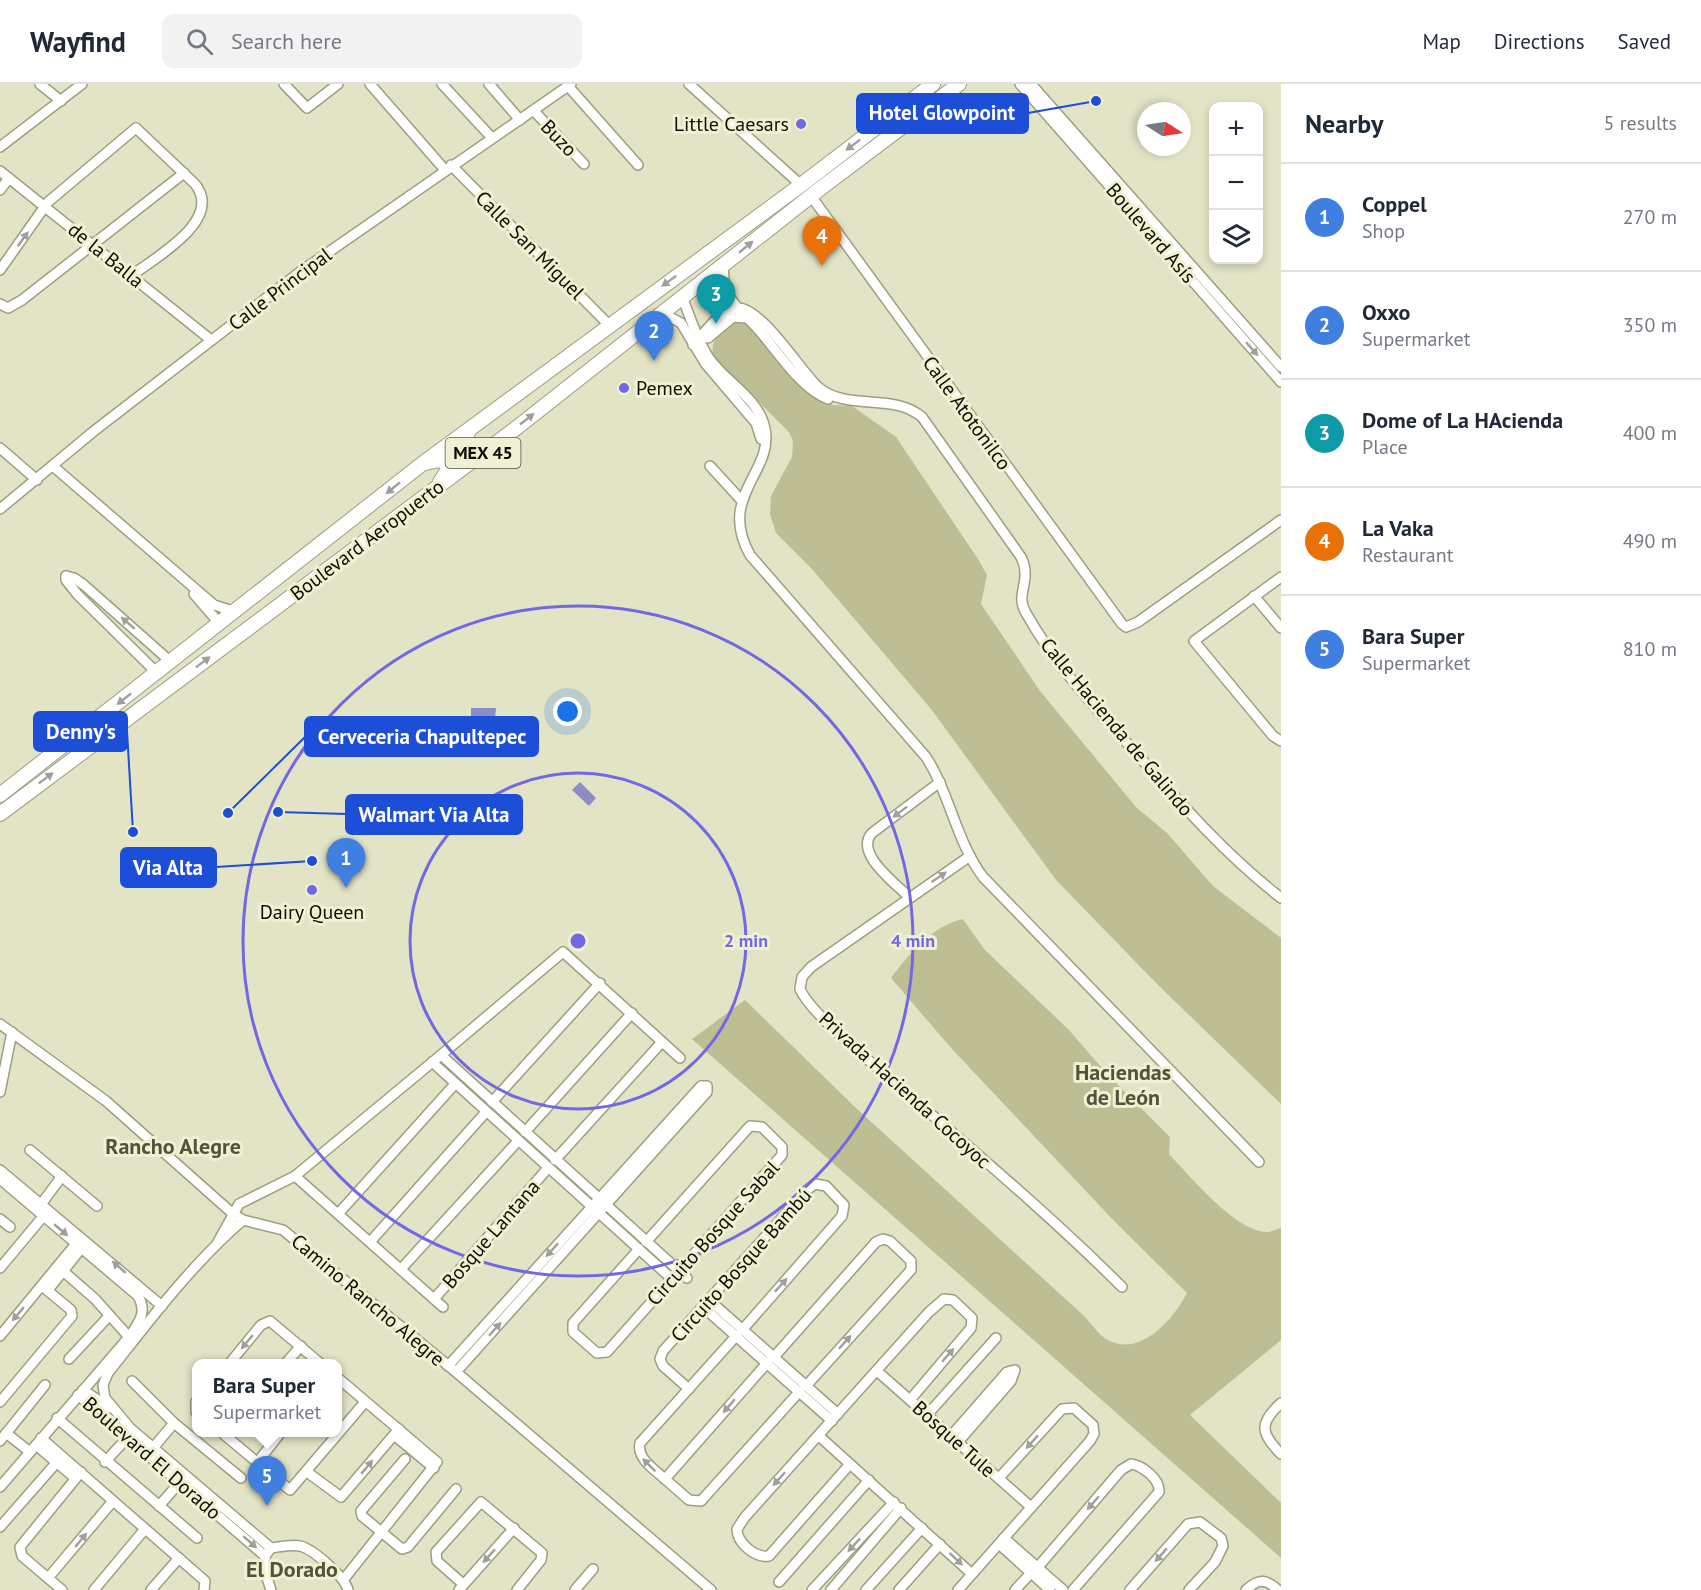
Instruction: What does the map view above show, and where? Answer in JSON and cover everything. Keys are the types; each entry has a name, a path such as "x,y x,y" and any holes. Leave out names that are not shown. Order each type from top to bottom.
{"highway":[{"name":"Boulevard Aeropuerto","path":"0,795 422,464 801,185 933,84"},
{"name":"Boulevard Aeropuerto","path":"0,814 431,492 664,314 811,196 959,84"},
{"path":"472,426 459,453 463,457 475,458"},
{"path":"422,464 440,460 448,466 446,474 431,492"}],"street":[{"path":"40,84 61,101"},
{"path":"0,147 82,84"},
{"path":"284,84 307,108 338,84"},
{"name":"Calle San Miguel","path":"370,84 448,167 609,325"},
{"path":"442,84 492,138"},
{"path":"489,84 520,120"},
{"path":"689,84 801,185"},
{"name":"Boulevard Asís","path":"1024,84 1276,367 1281,382"},
{"path":"570,85 638,165"},
{"name":"Calle Principal","path":"0,509 54,467 86,437 320,258 448,167 570,85"},
{"name":"Buzo","path":"534,111 585,164"},
{"path":"0,270 44,206 136,128 201,191 203,206 193,228 131,276"},
{"name":"de la Balla","path":"0,171 211,340"},
{"path":"0,304 8,308 16,305 184,173"},
{"path":"0,190 9,178"},
{"name":"Calle Atotonilco","path":"811,196 1112,614 1126,627 1138,622 1281,520"},
{"name":"Calle Hacienda de Galindo","path":"723,266 725,291 738,312 757,314 780,350 823,397 840,403 870,403 910,413 939,442 1021,557 1027,576 1021,599 1046,645 1079,689 1216,843 1281,898"},
{"path":"683,299 698,344"},
{"path":"698,344 720,318 738,312"},
{"path":"664,314 681,323 698,344 733,390 760,434 759,452 741,503 742,537 750,555 926,757 940,782 970,856 983,877 1259,1162"},
{"path":"0,448 37,480"},
{"path":"710,466 741,503"},
{"path":"54,467 214,605 236,612"},
{"path":"157,674 78,594 66,580 66,576 84,585 171,662"},
{"path":"180,576 220,624"},
{"path":"1281,577 1194,641 1266,727 1281,741"},
{"path":"1254,596 1281,628"},
{"path":"909,897 869,854 866,849 867,840 872,833 940,782"},
{"name":"Privada Hacienda Cocoyoc","path":"970,856 811,967 802,977 800,989 802,995 868,1059 1080,1245 1122,1287"},
{"path":"232,1214 249,1197 295,1176 559,953 567,953 680,1058"},
{"path":"492,1102 600,983"},
{"path":"525,1132 632,1013"},
{"path":"0,1024 12,1032 3,1056 0,1092"},
{"name":"Camino Rancho Alegre","path":"12,1032 106,1101 232,1214 243,1220 283,1230 452,1369 711,1590"},
{"path":"555,1160 662,1042"},
{"path":"441,1055 555,1160 598,1206"},
{"path":"432,1062 548,1168 598,1206 675,1275 687,1278"},
{"path":"338,1214 455,1084"},
{"path":"452,1369 598,1206 701,1086 707,1086 707,1092 598,1206"},
{"path":"370,1242 486,1112"},
{"name":"Circuito Bosque Sabal","path":"750,1126 762,1127 782,1147 782,1155 607,1352 597,1353 573,1332 573,1323 642,1245 750,1126"},
{"path":"400,1269 518,1141"},
{"path":"30,1150 97,1206"},
{"name":"Bosque Lantana","path":"434,1299 548,1168"},
{"name":"Boulevard El Dorado","path":"0,1170 82,1242 162,1306"},
{"path":"0,1268 45,1210 62,1176"},
{"path":"295,1176 443,1307"},
{"name":"Boulevard El Dorado","path":"0,1179 45,1210"},
{"name":"Circuito Bosque Bambú","path":"665,1479 642,1458 638,1447 645,1436 689,1389 740,1332 844,1212 842,1200 826,1186 815,1184 807,1190 663,1351 660,1359 663,1366 689,1389"},
{"name":"Boulevard El Dorado","path":"218,1242 232,1214"},
{"path":"0,1219 10,1227"},
{"name":"Boulevard El Dorado","path":"243,1220 218,1242 162,1306 104,1379 104,1395 112,1409 268,1552"},
{"path":"883,1239 890,1241 911,1261 911,1270 803,1388 701,1501 689,1500 665,1479 876,1242 883,1239"},
{"path":"0,1336 63,1271 82,1242"},
{"path":"45,1288 82,1242"},
{"name":"Boulevard El Dorado","path":"82,1242 141,1300 141,1319 129,1337 80,1392 180,1482 268,1552"},
{"path":"63,1271 129,1337"},
{"path":"0,1402 72,1316 71,1310 45,1288"},
{"path":"850,1464 774,1552 764,1557 756,1555 739,1538 740,1524 939,1302 948,1299 958,1303 972,1318 971,1328 910,1400"},
{"path":"706,1304 835,1417"},
{"path":"69,1359 109,1316"},
{"path":"234,1359 267,1322 274,1323 315,1359"},
{"path":"927,1415 996,1338"},
{"path":"289,1359 301,1346"},
{"path":"1015,1370 1011,1381 954,1439 1007,1372 1015,1370"},
{"name":"Bosque Tule","path":"877,1371 1031,1507"},
{"path":"132,1381 174,1423 241,1478"},
{"path":"342,1382 435,1463 344,1579"},
{"path":"45,1386 3,1437 36,1445 113,1501 205,1581 204,1590"},
{"path":"0,1487 80,1392 112,1409"},
{"path":"342,1430 365,1402"},
{"path":"1281,1403 1270,1414 1264,1431 1281,1454"},
{"path":"958,1590 1094,1434 1093,1425 1078,1410 1066,1407 1058,1412 999,1478"},
{"path":"57,1418 105,1462 197,1538"},
{"path":"153,1448 174,1423"},
{"path":"307,1472 338,1498 341,1497 397,1432"},
{"path":"819,1436 972,1574"},
{"path":"105,1462 128,1437"},
{"path":"228,1437 289,1490 336,1437"},
{"path":"257,1463 277,1437"},
{"path":"36,1445 78,1475"},
{"path":"405,1459 361,1511 362,1516 402,1549 407,1548 456,1489"},
{"path":"0,1527 57,1462"},
{"path":"1015,1590 1121,1470 1131,1464 1142,1467 1159,1485 1157,1496 1072,1590"},
{"path":"62,1590 22,1556 20,1547 78,1475"},
{"path":"779,1582 869,1480"},
{"path":"159,1506 180,1482"},
{"path":"48,1578 113,1501"},
{"path":"514,1528 461,1587 437,1561 436,1552 482,1502 514,1528 542,1554 541,1560 517,1590"},
{"path":"812,1590 897,1505"},
{"path":"831,1590 897,1505"},
{"path":"1130,1590 1188,1524 1197,1522 1204,1524 1221,1538 1223,1546 1215,1562 1189,1590"},
{"path":"866,1590 922,1528"},
{"path":"94,1590 145,1529"},
{"path":"1002,1541 1034,1570 1063,1590"},
{"path":"899,1590 940,1544"},
{"path":"271,1590 267,1583 268,1552 302,1547 344,1579 348,1590"},
{"path":"151,1590 179,1558"},
{"path":"590,1590 578,1588 593,1569"},
{"path":"1034,1570 1050,1590"},
{"path":"1246,1590 1255,1582 1262,1580 1278,1590"}],"green space":[{"path":"743,318 808,390 833,405 852,406 896,437 978,559 987,575 981,604 1040,691 1136,807 1168,834 1213,886 1281,938 1281,1104 1158,985 1056,880 931,709 812,569 776,533 770,514 771,496 792,457 793,441 789,432 714,358 713,345 720,332 730,322"},
{"path":"963,919 984,949 1069,1030 1107,1074 1170,1137 1169,1154 1214,1201 1255,1230 1267,1232 1281,1228 1281,1340 1190,1415 1281,1503 1281,1558 692,1039 745,1000 856,1108 1083,1315 1103,1337 1118,1344 1131,1344 1142,1340 1154,1334 1164,1325 1187,1293 1116,1223 951,1048 891,978 922,942 941,928"}],"water":[{"path":"471,708 496,708 495,718 471,718"},
{"path":"580,782 596,798 589,806 572,790"}],"place":[{"name":"Hotel Glowpoint","path":"1096,101"},
{"name":"Little Caesars","path":"801,124"},
{"name":"La Vaka","path":"822,266"},
{"name":"Dome of La HAcienda","path":"716,324"},
{"name":"Oxxo","path":"654,361"},
{"name":"Pemex","path":"624,388"},
{"name":"Walmart Via Alta","path":"278,812"},
{"name":"Cerveceria Chapultepec","path":"228,813"},
{"name":"Denny's","path":"133,832"},
{"name":"Via Alta","path":"312,861"},
{"name":"Coppel","path":"346,888"},
{"name":"Dairy Queen","path":"312,890"},
{"name":"Bara Super","path":"267,1506"}],"district":[{"name":"Haciendas de León","path":"1123,1084"},
{"name":"Rancho Alegre","path":"173,1146"},
{"name":"El Dorado","path":"292,1569"}]}
